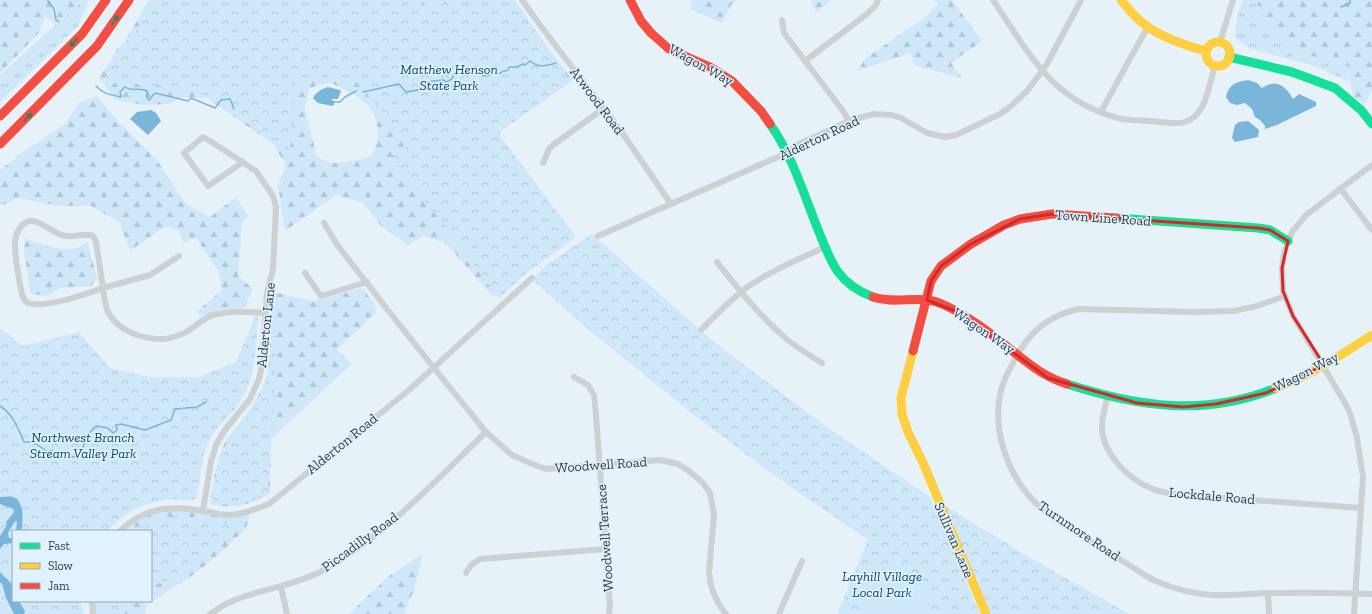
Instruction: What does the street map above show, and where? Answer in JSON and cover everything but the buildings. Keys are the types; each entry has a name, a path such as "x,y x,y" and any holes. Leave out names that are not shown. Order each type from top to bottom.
{"main road":[{"path":"0,116 82,34 106,0"},
{"path":"0,144 97,46 129,0"},
{"name":"Wagon Way","path":"630,0 641,21 651,33 669,49 710,67 732,81 761,111 787,151 825,247 840,274 854,287 866,295 887,301 927,300 940,303 958,312 1048,378 1107,397 1155,406 1183,407 1216,404 1266,393 1297,380 1372,335"},
{"path":"1121,0 1148,27 1185,46 1206,51"},
{"path":"1220,42 1228,48 1229,57 1224,64 1215,65 1206,57 1206,51 1212,44 1220,42"},
{"path":"1229,57 1292,72 1335,88 1361,110 1372,124"},
{"name":"Town Line Road","path":"924,465 908,432 902,414 901,398 931,281 941,266 971,244 1004,225 1020,219 1052,214 1258,228 1270,230 1288,241"},
{"name":"Sullivan Lane","path":"924,465 986,614"}],"street":[{"name":"Atwood Road","path":"522,0 671,204"},
{"path":"805,61 867,14 876,5 878,0"},
{"path":"993,0 1042,71 1056,86 1086,107 1119,119 1185,122 1195,116 1204,105 1215,65"},
{"name":"Alderton Road","path":"598,236 778,157 800,144 849,121 873,114 892,115 901,118 927,133 945,138 956,135 1000,114 1027,91 1042,71 1053,55 1082,0"},
{"path":"1220,42 1233,0"},
{"path":"782,20 784,33 849,121"},
{"path":"1101,112 1148,27"},
{"path":"543,164 550,148 553,145 603,109"},
{"name":"Alderton Lane","path":"203,510 211,462 216,445 224,431 250,399 259,379 262,366 267,293 273,269 276,206 273,196 256,171 243,162 203,137 184,153 208,186 243,162"},
{"path":"1354,614 1363,477 1357,438 1347,407 1324,365 1293,316 1285,296 1282,268 1284,253 1292,232 1306,215 1372,164"},
{"path":"1340,188 1372,230"},
{"path":"179,256 150,275 104,288 64,301 33,304 24,299 17,265 15,242 22,224 31,221 41,224 60,235 70,238 88,234 93,236 96,242 104,288 104,297 108,312 125,330 148,338 162,340 184,333 211,316 226,312 255,312 265,314"},
{"name":"Woodwell Road","path":"324,224 338,246 486,432 512,455 546,469 660,460 678,464 703,483 710,493 714,514 709,572 710,581 720,606 726,614"},
{"path":"702,330 720,311 742,292 776,270 825,247"},
{"path":"717,262 762,315 782,335 801,350 822,363"},
{"path":"305,273 321,296 367,282"},
{"name":"Alderton Road","path":"121,530 133,520 156,510 171,508 203,510 230,515 251,511 269,504 409,390 532,278"},
{"name":"Turnmore Road","path":"1285,296 1257,306 1234,310 1194,312 1078,308 1062,312 1049,320 1031,335 1017,354 1004,381 999,399 998,417 1004,451 1013,472 1024,489 1041,508 1067,527 1153,580 1188,592 1214,595 1320,592 1372,594"},
{"name":"Woodwell Terrace","path":"574,377 588,385 594,396 610,606 609,614"},
{"name":"Lockdale Road","path":"1107,397 1102,425 1103,435 1110,452 1121,468 1132,477 1153,489 1172,494 1361,508"},
{"name":"Piccadilly Road","path":"210,614 227,603 245,596 300,581 335,563 359,547 419,497 486,432"},
{"path":"466,573 471,565 480,559 606,549"},
{"path":"780,614 802,561"},
{"path":"281,587 287,614"},
{"path":"1268,593 1269,614"},
{"path":"92,602 93,614"}],"highlighted area":[{"path":"1052,214 1258,228 1270,230 1288,241 1282,268 1283,291 1293,316 1324,365 1266,393 1216,404 1183,407 1137,403 1048,378 958,312 927,300 931,281 941,266 971,244 1020,219"}],"green space":[{"path":"0,0 83,0 55,24 45,17 38,34 0,73"},
{"path":"83,0 89,0 77,27 0,102 0,75"},
{"path":"149,0 515,0 516,6 571,78 500,127 500,140 526,269 493,297 446,243 423,236 408,245 381,226 363,203 336,195 285,231 278,186 286,165 273,144 207,98 183,97 168,104 144,105 115,100 99,77 123,44","holes":["331,83 357,96 370,108 377,124 378,138 372,156 359,160 331,163 317,157 305,109 309,89 318,85"]},
{"name":"Matthew Henson State Park","path":"153,0 404,0 411,9 416,5 476,2 483,0 515,0 547,47 546,48 572,81 498,133 576,237 525,274 499,298 392,157 410,144 353,78 296,77 290,151 191,88 104,82 115,51 135,33"},
{"path":"692,0 738,0 732,4 722,23 690,9"},
{"path":"811,0 831,0 816,13"},
{"path":"936,0 952,0 982,41 951,63 962,78 914,65 911,53 857,71 867,57 927,16 938,3"},
{"path":"1243,0 1254,0 1261,9 1267,29 1296,53 1347,63 1350,82 1314,66 1248,48 1235,37 1237,18"},
{"path":"1254,0 1372,0 1372,90 1364,105 1353,96 1347,63 1296,53 1267,29 1261,9"},
{"path":"97,96 119,122 157,160 186,204 210,217 236,197 248,216 242,223 238,276 253,289 244,308 222,309 200,316 196,312 222,290 219,272 196,238 184,243 178,230 165,227 130,251 119,222 91,206 58,206 19,198 0,206 0,170 23,152 66,123 79,103"},
{"name":"Layhill Village Local Park","path":"592,234 707,336 732,356 834,432 930,497 980,614 837,614 868,540 775,476 694,415 589,330 532,279 546,265"},
{"path":"25,238 40,244 66,249 81,246 87,241 97,278 91,286 61,288 47,296 31,294 24,252"},
{"path":"362,288 374,303 376,313 337,349 352,364 271,439 270,493 248,504 226,506 210,504 217,464 226,440 258,397 266,377 269,365 273,292 314,301"},
{"name":"Northwest Branch Stream Valley Park","path":"256,315 258,315 255,360 250,382 240,402 211,437 208,443 205,450 196,498 189,500 165,500 147,504 129,512 109,530 12,530 12,602 81,602 83,614 0,614 0,328 23,346 79,332 110,368 150,377 199,377 236,362"},
{"path":"277,331 268,491 244,503 218,504 212,497 217,471 226,444 231,435 243,424 252,411 264,388 270,365 272,342"},
{"path":"939,502 1027,556 1129,614 987,614"},
{"path":"171,507 215,513 251,511 246,528 225,549 197,572 152,602 152,530 121,530 133,520"},
{"path":"176,516 205,522 240,523 170,579 152,586 152,530 137,530 153,521"},
{"path":"423,554 414,590 404,614 349,614 389,576"},
{"name":"Layhill Village Local Park","path":"901,570 916,580 930,600 929,605 918,614 867,614 864,588 877,572"},
{"path":"92,602 152,602 147,605 145,614 93,614"},
{"path":"100,602 131,602 120,614 101,614"}],"water":[{"path":"1248,80 1257,83 1262,88 1272,84 1280,85 1287,90 1293,99 1299,94 1316,102 1316,106 1277,125 1265,129 1265,126 1260,120 1255,117 1252,109 1245,103 1237,105 1230,103 1226,97 1231,86"},
{"path":"328,87 341,91 338,99 330,99 334,102 334,105 332,106 318,103 313,98 319,91"},
{"path":"151,110 156,113 161,121 148,135 130,119 137,112"},
{"path":"1248,121 1259,130 1258,137 1235,142 1232,138 1235,125 1239,122"},
{"path":"0,497 13,497 17,499 20,503 23,517 21,530 16,530 17,522 15,521 8,533 9,538 12,539 12,543 4,544 0,549 0,536 7,525 6,522 14,512 13,509 0,504"},
{"path":"0,572 12,584 12,602 20,602 25,611 24,614 14,614 6,598 2,583 0,583"}],"waterway":[{"path":"48,0 54,9 56,20 59,22"},
{"path":"1341,7 1350,3 1350,0"},
{"path":"470,71 479,70 482,75 485,76 490,75 491,73 501,73 508,70 509,67 517,67 523,64 525,65 530,61 536,65 542,66 556,63"},
{"path":"363,92 399,84 406,92 413,91 424,88 431,81 444,80 446,82 452,79 454,74"},
{"path":"96,86 104,92 121,97 120,92 125,87 147,91 147,97 149,100 155,93 188,101 191,98 215,108 221,100 230,99 234,109"},
{"path":"330,99 334,102 340,102 345,97 356,91"},
{"path":"0,406 12,417 24,442 33,442 48,452 51,450 57,455 61,454 66,458 73,457 80,452 90,432 97,426 108,428 113,433 117,430 116,425 121,424 145,430 171,420 175,409 197,407 206,402"}],"traffic: fast":[{"path":"1229,57 1292,72 1335,88 1361,110 1372,124"},
{"path":"770,124 791,161 824,244 835,267 849,284 863,293 873,297"},
{"path":"1116,218 1258,228 1270,230 1288,241"},
{"path":"1067,384 1120,398 1172,406 1197,406 1223,403 1249,397 1276,388"}],"traffic: slow":[{"path":"1121,0 1137,18 1154,31 1191,47 1206,51"},
{"path":"1218,42 1226,46 1230,54 1226,62 1218,66 1210,62 1206,54 1210,46 1218,42"},
{"path":"1276,388 1314,371 1372,335"},
{"path":"913,351 901,398 902,414 908,432 924,465 986,614"}],"traffic: jam":[{"path":"0,116 82,34 106,0"},
{"path":"0,144 97,46 129,0"},
{"path":"630,0 641,21 651,33 669,49 710,67 732,81 761,111 770,124"},
{"path":"913,351 931,281 941,266 971,244 1004,225 1020,219 1052,214 1116,218"},
{"path":"873,297 890,300 925,300 942,304 978,324 1037,370 1051,378 1067,384"}]}
